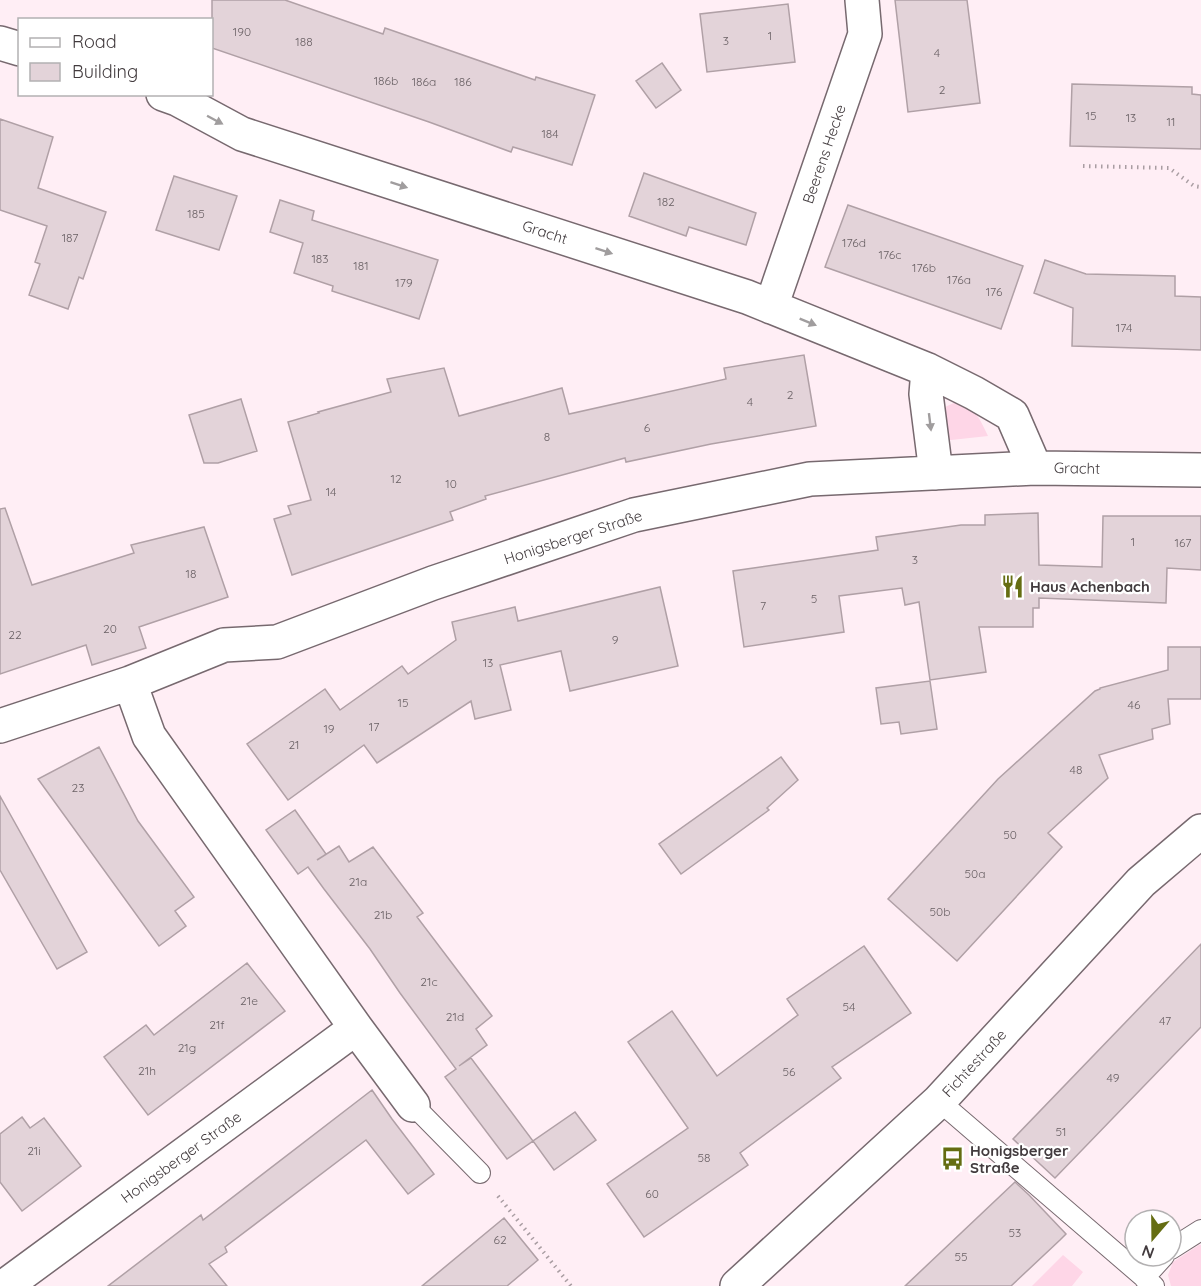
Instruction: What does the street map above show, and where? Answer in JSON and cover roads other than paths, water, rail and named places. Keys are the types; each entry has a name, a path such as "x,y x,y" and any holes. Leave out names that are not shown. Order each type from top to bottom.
{"street":[{"name":"Beerens Hecke","path":"771,307 865,34 862,0"},
{"path":"0,43 18,49"},
{"name":"Gracht","path":"169,96 242,134 747,297 928,370 1012,415 1035,468 1201,470"},
{"path":"928,370 926,394 936,473"},
{"name":"Honigsberger Straße","path":"0,726 129,683 224,645 277,642 433,583 634,516 810,479 1035,468"},
{"path":"129,683 149,736 412,1105"},
{"name":"Fichtestraße","path":"737,1286 939,1101 1142,882 1201,831"},
{"name":"Honigsberger Straße","path":"5,1286 356,1028"}],"lane":[{"path":"939,1101 1149,1282 1157,1268"},
{"path":"412,1105 480,1173"},
{"path":"1183,1241 1201,1230"}],"place":[{"name":"Haus Achenbach","path":"1012,586"},
{"name":"Honigsberger Straße","path":"952,1159"}]}
